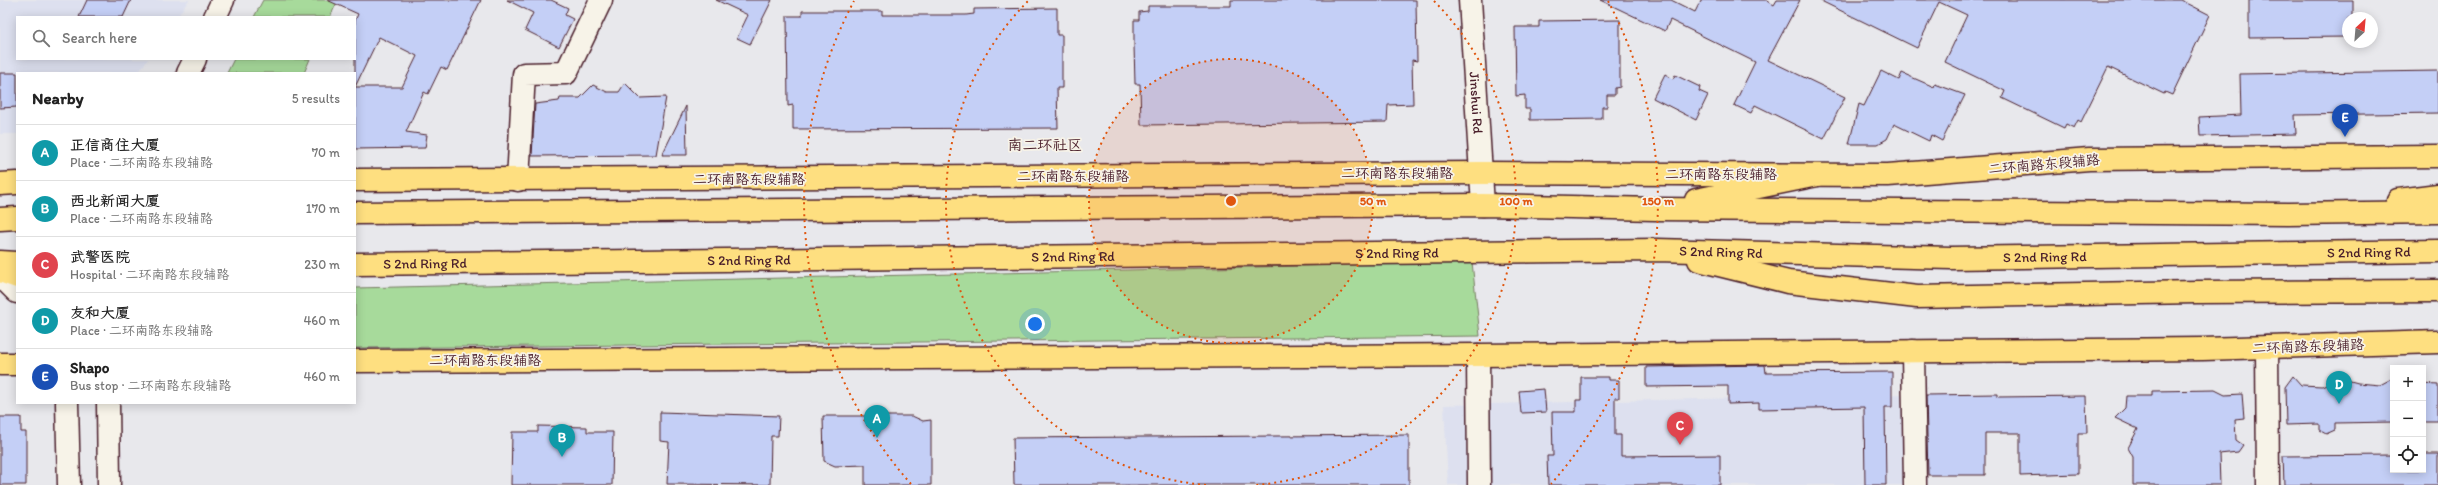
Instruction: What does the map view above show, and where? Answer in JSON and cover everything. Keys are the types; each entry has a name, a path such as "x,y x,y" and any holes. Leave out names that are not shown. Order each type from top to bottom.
{"main road":[{"name":"二环南路东段辅路","path":"356,180 1482,173 1888,175 2089,159 2438,156"},
{"path":"1655,209 1817,175"},
{"path":"0,184 16,183"},
{"path":"2288,214 2438,195"},
{"path":"356,213 1483,205 1655,209 1944,210 2288,214 2438,212"},
{"path":"0,219 16,218"},
{"path":"1657,250 1788,282 1917,297 2197,292 2438,291"},
{"name":"S 2nd Ring Rd","path":"356,264 1657,250 1951,258 2438,251"},
{"path":"2379,252 2438,267"},
{"path":"0,262 16,263"},
{"path":"0,271 16,277"},
{"name":"二环南路东段辅路","path":"356,360 1478,355 2267,347 2438,342"},
{"path":"0,364 16,364"}],"street":[{"path":"215,16 223,0"},
{"path":"518,180 524,74 566,73 601,0"},
{"name":"Jinshui Rd","path":"1470,0 1483,205"},
{"path":"188,72 194,60"},
{"path":"0,276 16,291"},
{"path":"2267,347 2268,485"},
{"path":"1913,351 1915,485"},
{"path":"1478,355 1479,485"},
{"path":"67,404 69,485"},
{"path":"108,404 109,485"}],"shaded area":[{"path":"0,0 189,0 178,16 16,16 16,60 147,60 139,72 16,72 16,134 0,134"},
{"path":"1914,394 1915,485 1448,485 1444,405"}],"green space":[{"path":"263,0 338,0 330,16 255,16"},
{"path":"234,60 310,60 304,72 228,72"},
{"path":"1472,262 1480,336 356,348 356,288"}],"building":[{"path":"87,0 131,0 123,16 79,16"},
{"path":"327,0 481,0 447,70 441,67 428,94 424,92 406,132 427,135 425,148 356,149 356,87 402,87 417,56 379,37 356,85 356,19 358,14"},
{"path":"507,0 551,0 568,8 565,15 573,19 559,47 525,30 533,13"},
{"path":"716,0 772,0 750,44 737,38 748,15"},
{"path":"1231,0 1416,0 1417,61 1412,60 1413,104 1388,105 1387,122 1141,125 1140,84 1135,84 1134,45 1134,20 1139,20 1139,12 1148,11 1148,6 1231,6"},
{"path":"1600,0 1671,0 1695,12 1701,0 1766,0 1774,5 1777,0 1800,0 1768,60 1845,97 1824,139 1755,105 1751,113 1734,105 1755,62 1670,20 1665,31"},
{"path":"1819,0 2181,0 2210,15 2172,95 2165,92 2164,94 2108,67 2081,122 2078,120 2074,128 2066,124 2064,128 2002,98 2005,91 1945,62 1967,15 1939,2 1917,48"},
{"path":"2249,0 2353,0 2353,12 2342,12 2342,37 2249,38"},
{"path":"1057,8 1057,35 1062,35 1062,88 1057,88 1058,128 793,129 793,105 788,106 787,16 802,16 802,11 882,11 882,15 966,15 974,14 974,9"},
{"path":"1620,20 1620,87 1615,88 1615,95 1607,95 1607,107 1602,107 1602,119 1530,120 1530,109 1525,109 1525,95 1516,96 1515,27 1539,27 1539,21"},
{"path":"1881,71 1899,80 1902,73 1934,87 1935,84 1965,95 1942,141 1931,135 1929,141 1894,124 1887,139 1878,144 1849,144 1859,104 1864,106"},
{"path":"2438,71 2438,113 2295,115 2296,134 2200,136 2199,117 2241,115 2240,74"},
{"path":"0,73 16,73 16,107 0,108"},
{"path":"1665,74 1673,79 1675,75 1700,87 1699,91 1708,95 1696,120 1653,98"},
{"path":"625,83 640,98 666,97 656,155 532,156 535,104 559,101 560,98 580,98 593,85 607,92 619,92"},
{"path":"686,106 687,155 662,155"},
{"path":"1765,365 1766,373 1892,372 1892,407 1885,407 1886,485 1865,485 1864,407 1759,409 1759,403 1728,404 1728,386 1646,387 1646,367"},
{"path":"2293,376 2301,385 2322,386 2339,378 2358,383 2380,385 2390,380 2390,422 2335,423 2335,430 2326,434 2319,430 2319,424 2286,425 2285,387"},
{"path":"1581,377 1609,377 1609,380 1619,380 1619,398 1615,398 1615,435 1621,435 1621,456 1720,455 1720,485 1548,485 1547,456 1553,456 1552,412 1576,412 1576,400 1581,400"},
{"path":"2426,384 2438,385 2438,421 2426,421"},
{"path":"1544,389 1546,412 1521,413 1519,391"},
{"path":"2215,390 2225,395 2242,394 2244,418 2235,419 2236,440 2243,445 2238,452 2219,454 2220,485 2133,485 2133,457 2128,448 2138,429 2115,418 2125,408 2126,396 2152,396 2152,391"},
{"path":"1998,394 1998,397 2086,396 2087,433 2078,433 2078,474 2020,476 2020,433 1985,433 1985,475 1928,475 1926,395"},
{"path":"660,412 779,416 778,436 771,436 770,485 667,484 669,442 660,441"},
{"path":"823,416 912,416 923,421 931,420 931,485 865,485 865,465 835,466 824,461"},
{"path":"0,417 21,417 21,432 26,432 26,485 0,485"},
{"path":"538,426 587,427 587,432 613,432 612,485 511,485 512,432 538,432"},
{"path":"1409,435 1409,485 1014,485 1013,438"},
{"path":"2426,454 2438,454 2438,485 2284,485 2283,456 2390,455 2390,473 2426,473"}],"place":[{"name":"Shapo","path":"2345,137"},
{"name":"友和大厦","path":"2339,404"},
{"name":"正信商住大厦","path":"877,438"},
{"name":"武警医院","path":"1680,445"},
{"name":"西北新闻大厦","path":"562,457"}],"district":[{"name":"南二环社区","path":"1045,145"}]}
